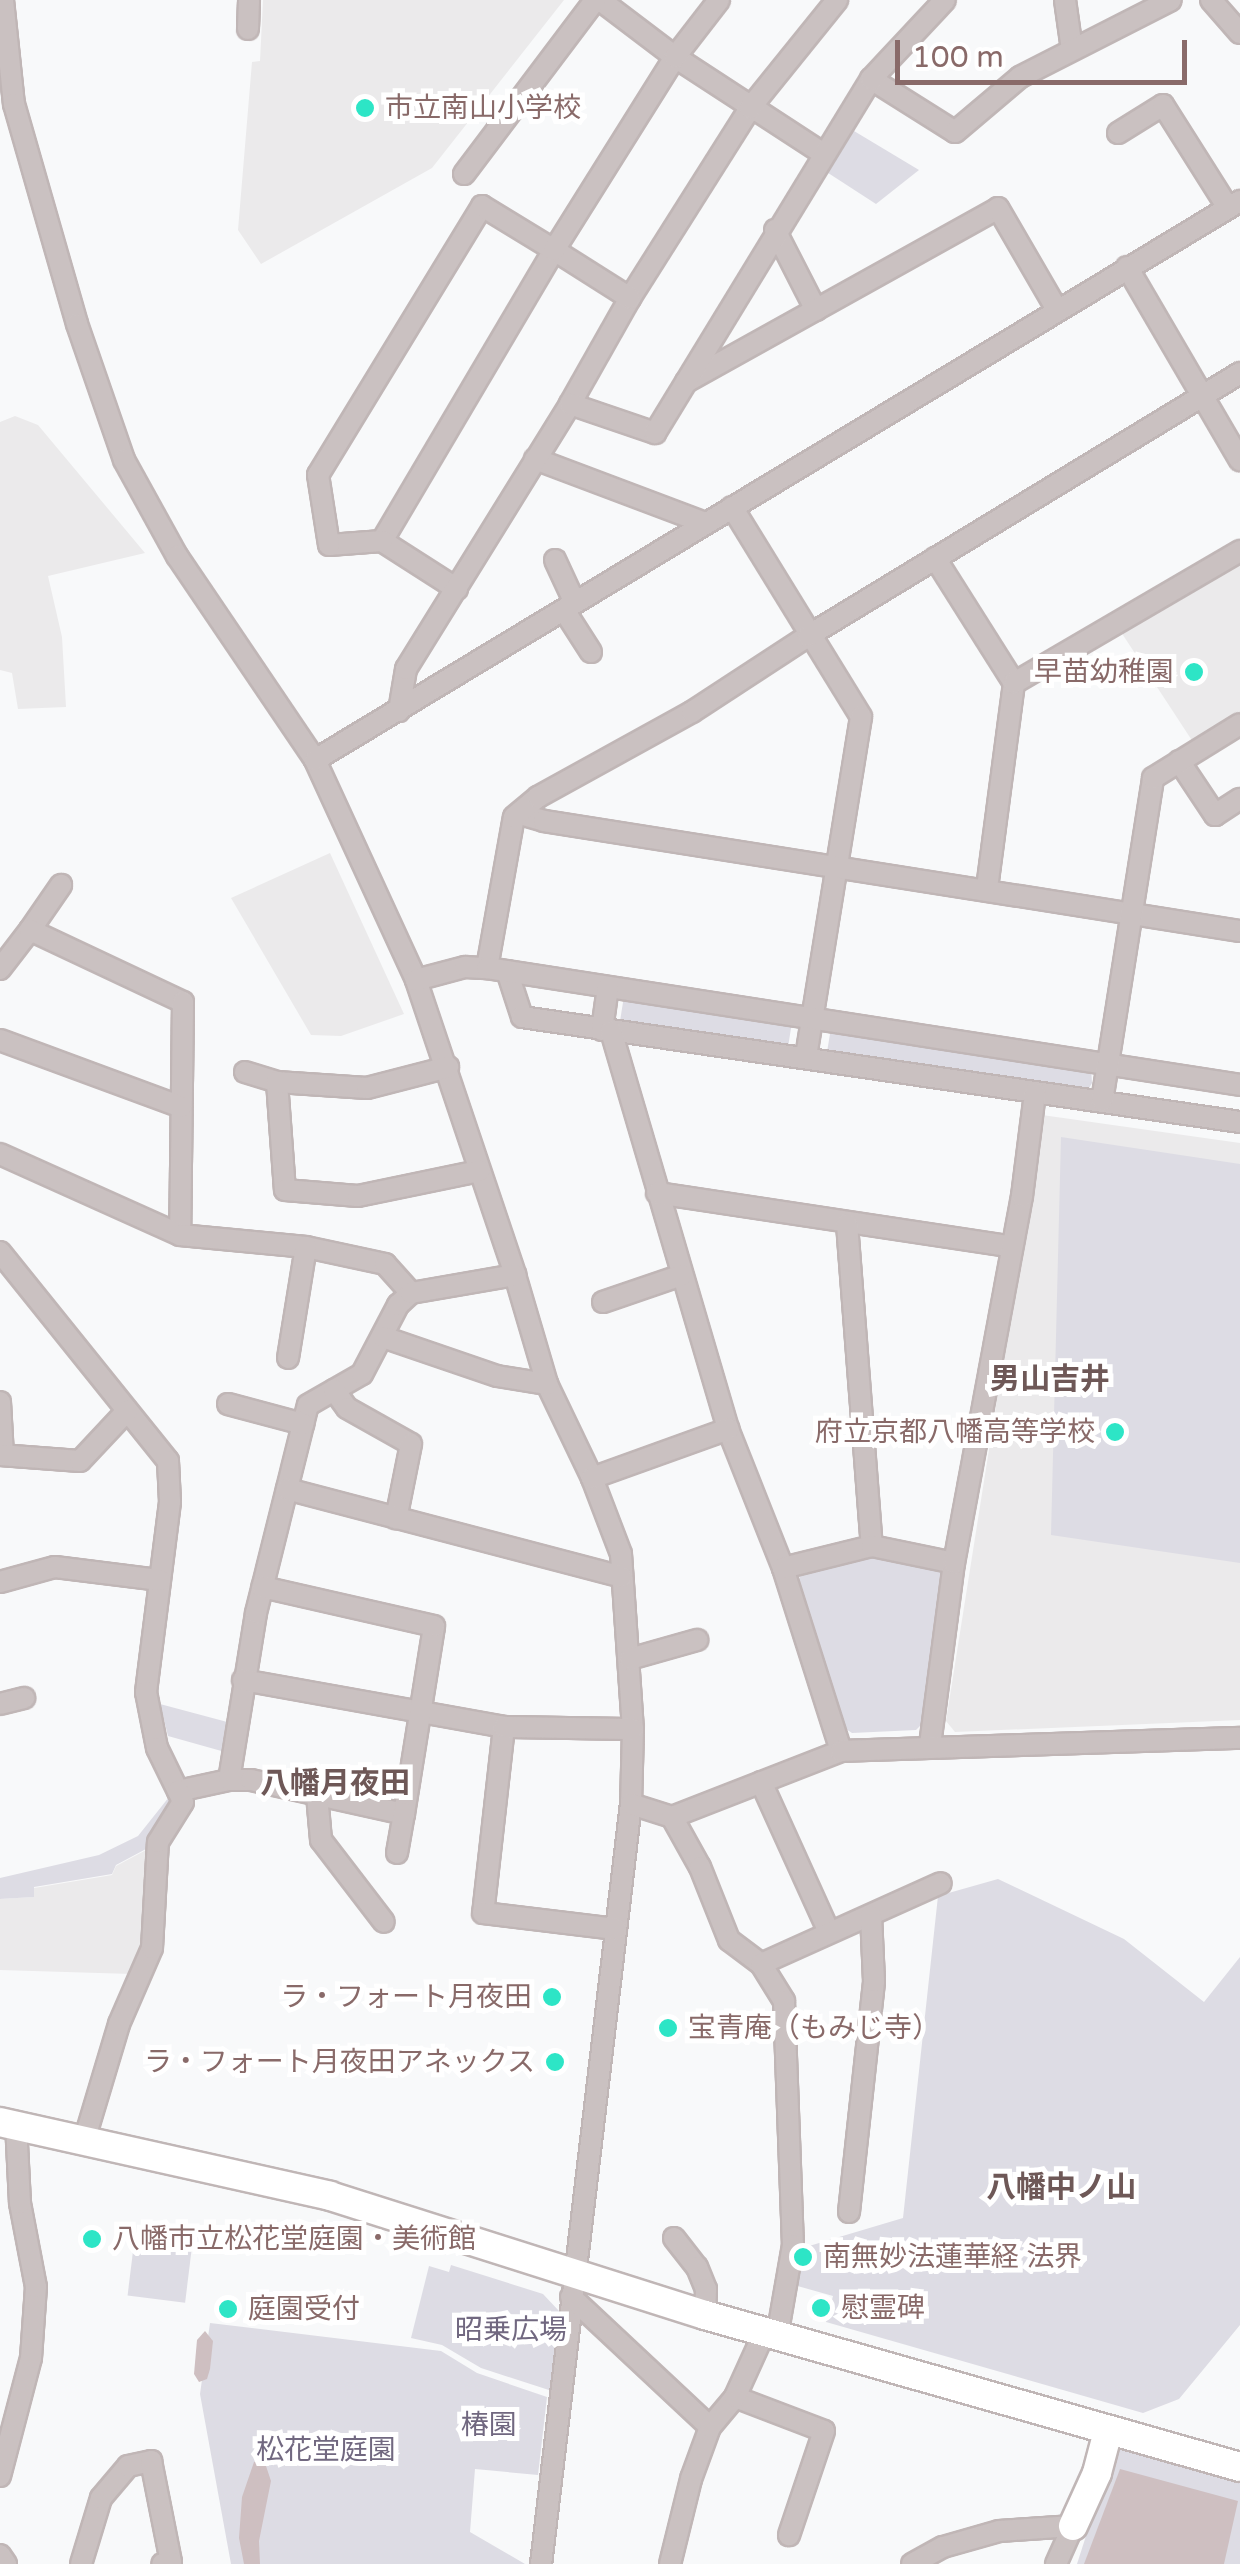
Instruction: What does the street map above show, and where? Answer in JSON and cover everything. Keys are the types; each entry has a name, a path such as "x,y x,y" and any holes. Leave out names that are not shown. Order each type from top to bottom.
{"street":[{"path":"3,0 14,104 76,324 124,460 177,556 315,760 416,980 515,1274 547,1384 592,1478 622,1554 633,1729 631,1804 541,2564"},
{"path":"248,29 249,0"},
{"path":"464,174 598,0 675,57 822,153"},
{"path":"382,541 554,250 675,57 718,0"},
{"path":"399,711 406,670 570,404 630,298 750,108 837,0"},
{"path":"570,404 655,433 870,79 945,0"},
{"path":"1065,0 1072,50"},
{"path":"870,79 955,132 1020,77 1170,0"},
{"path":"1211,0 1240,33"},
{"path":"315,760 1056,308 1234,205 1163,106 1118,133"},
{"path":"456,589 382,541 329,545 318,475 482,206 630,298"},
{"path":"684,383 998,208 1056,308"},
{"path":"775,230 816,310"},
{"path":"1126,266 1240,460"},
{"path":"1240,373 808,636 692,712 538,798 514,817 497,970 522,1016 1240,1122"},
{"path":"535,459 705,523"},
{"path":"732,507 808,636 861,716 806,1057"},
{"path":"1014,683 1240,551"},
{"path":"935,558 1014,683 986,889"},
{"path":"555,560 569,607 591,652"},
{"path":"1102,1101 1152,778 1240,724"},
{"path":"1179,761 1214,815 1240,800"},
{"path":"520,814 544,821 1240,931"},
{"path":"0,969 61,885"},
{"path":"30,930 183,1002 180,1235"},
{"path":"416,980 465,967 497,970 1240,1084"},
{"path":"608,987 607,1030 728,1429 782,1568 841,1750"},
{"path":"0,1040 181,1107"},
{"path":"245,1072 277,1082 367,1088 448,1068"},
{"path":"277,1082 286,1190 358,1196 479,1171"},
{"path":"930,1745 954,1562 1012,1247 1035,1093"},
{"path":"0,1154 180,1235 306,1247 384,1264 411,1293"},
{"path":"658,1193 1012,1247"},
{"path":"847,1224 872,1546"},
{"path":"288,1358 306,1247"},
{"path":"0,1252 168,1461 170,1502 146,1692 157,1748 183,1802 158,1842 152,1948 120,2024 84,2141"},
{"path":"229,1780 243,1680 262,1587 308,1404 362,1374 398,1305 411,1293 515,1274"},
{"path":"603,1302 682,1275"},
{"path":"382,1337 497,1376 547,1384"},
{"path":"334,1390 348,1408 411,1444 396,1519"},
{"path":"0,1402 2,1455 80,1460 127,1411"},
{"path":"228,1404 303,1424"},
{"path":"592,1478 728,1429"},
{"path":"287,1490 622,1577"},
{"path":"782,1568 872,1546 954,1562"},
{"path":"0,1582 55,1567 160,1580"},
{"path":"262,1587 434,1626 397,1853"},
{"path":"630,1659 696,1640"},
{"path":"243,1680 504,1727 633,1729"},
{"path":"0,1704 24,1698"},
{"path":"504,1727 484,1914 616,1929"},
{"path":"631,1804 672,1816 841,1750 1240,1738"},
{"path":"178,1791 229,1780 251,1780 404,1814"},
{"path":"761,1782 829,1932"},
{"path":"317,1795 321,1840 384,1922"},
{"path":"670,2564 690,2479 710,2427 735,2396 771,2335 793,2246 784,2001 761,1964 729,1940 700,1867 672,1816"},
{"path":"761,1964 941,1883"},
{"path":"849,2212 874,1981 870,1916"},
{"path":"0,2476 3,2448 31,2358 36,2286 8,2124 330,2196 572,2286 704,2315 1240,2467"},
{"path":"674,2238 697,2267 706,2289 704,2315"},
{"path":"572,2286 710,2427"},
{"path":"735,2396 824,2431 789,2535"},
{"path":"1056,2564 1097,2472 1108,2431"},
{"path":"81,2564 101,2498 128,2466 151,2460 171,2562 162,2564"},
{"path":"912,2564 943,2547 999,2531 1073,2526"},
{"path":"0,2554 6,2564"}],"shaded area":[{"name":"市立南山小学校","path":"263,0 564,0 432,168 261,264 238,230 252,62 260,61"},
{"path":"15,416 38,425 145,553 48,576 62,637 66,707 18,709 12,673 0,670 0,422"},
{"name":"早苗幼稚園","path":"1240,560 1240,713 1193,742 1121,632"},
{"path":"330,853 404,1014 341,1036 311,1035 231,898"},
{"name":"府立京都八幡高等学校","path":"1042,1115 1240,1143 1240,1720 955,1732 946,1721"},
{"path":"146,1850 145,1933 132,1974 0,1970 0,1899 34,1897 34,1888 112,1875 116,1866"},
{"path":"205,2331 213,2341 210,2369 207,2379 199,2382 194,2374 197,2340"},
{"path":"264,2460 271,2481 259,2541 260,2564 244,2564 239,2538 242,2497 254,2462"},
{"path":"1120,2469 1238,2501 1224,2564 1084,2564"}],"green space":[{"path":"849,128 919,170 876,204 822,169"},
{"path":"624,996 792,1023 788,1047 620,1021"},
{"path":"831,1028 1091,1068 1092,1083 1087,1092 827,1052"},
{"path":"1061,1137 1240,1164 1240,1563 1051,1535"},
{"path":"871,1547 948,1566 922,1724 916,1730 852,1733 840,1725 797,1586 801,1573"},
{"path":"160,1704 231,1723 225,1752 168,1736"},
{"path":"173,1792 175,1799 146,1849 116,1865 112,1874 34,1887 34,1897 0,1899 0,1878 99,1855 138,1836"},
{"path":"998,1879 1124,1939 1204,2002 1240,1957 1240,2325 1179,2399 1143,2413 826,2322 833,2296 794,2285 799,2249 903,2218 938,1896"},
{"path":"134,2243 192,2250 185,2303 128,2296"},
{"name":"昭乗広場","path":"451,2265 543,2294 559,2311 552,2391 481,2368 442,2345 411,2338 429,2266 449,2272"},
{"name":"松花堂庭園","path":"210,2323 441,2351 477,2373 547,2397 538,2475 475,2469 470,2532 525,2564 231,2564 200,2394"},
{"path":"1120,2444 1240,2477 1240,2564 1077,2564 1110,2461"}],"place":[{"name":"市立南山小学校","path":"365,108"},
{"name":"早苗幼稚園","path":"1194,672"},
{"name":"府立京都八幡高等学校","path":"1115,1432"},
{"name":"ラ・フォート月夜田","path":"552,1997"},
{"name":"宝青庵（もみじ寺）","path":"668,2028"},
{"name":"ラ・フォート月夜田アネックス","path":"555,2062"},
{"name":"八幡市立松花堂庭園・美術館","path":"92,2239"},
{"name":"南無妙法蓮華経 法界","path":"803,2257"},
{"name":"慰霊碑","path":"821,2308"},
{"name":"庭園受付","path":"228,2309"}],"district":[{"name":"男山吉井","path":"1050,1380"},
{"name":"八幡月夜田","path":"335,1784"},
{"name":"八幡中ノ山","path":"1061,2188"}],"park label":[{"name":"椿園","path":"489,2425"}]}
